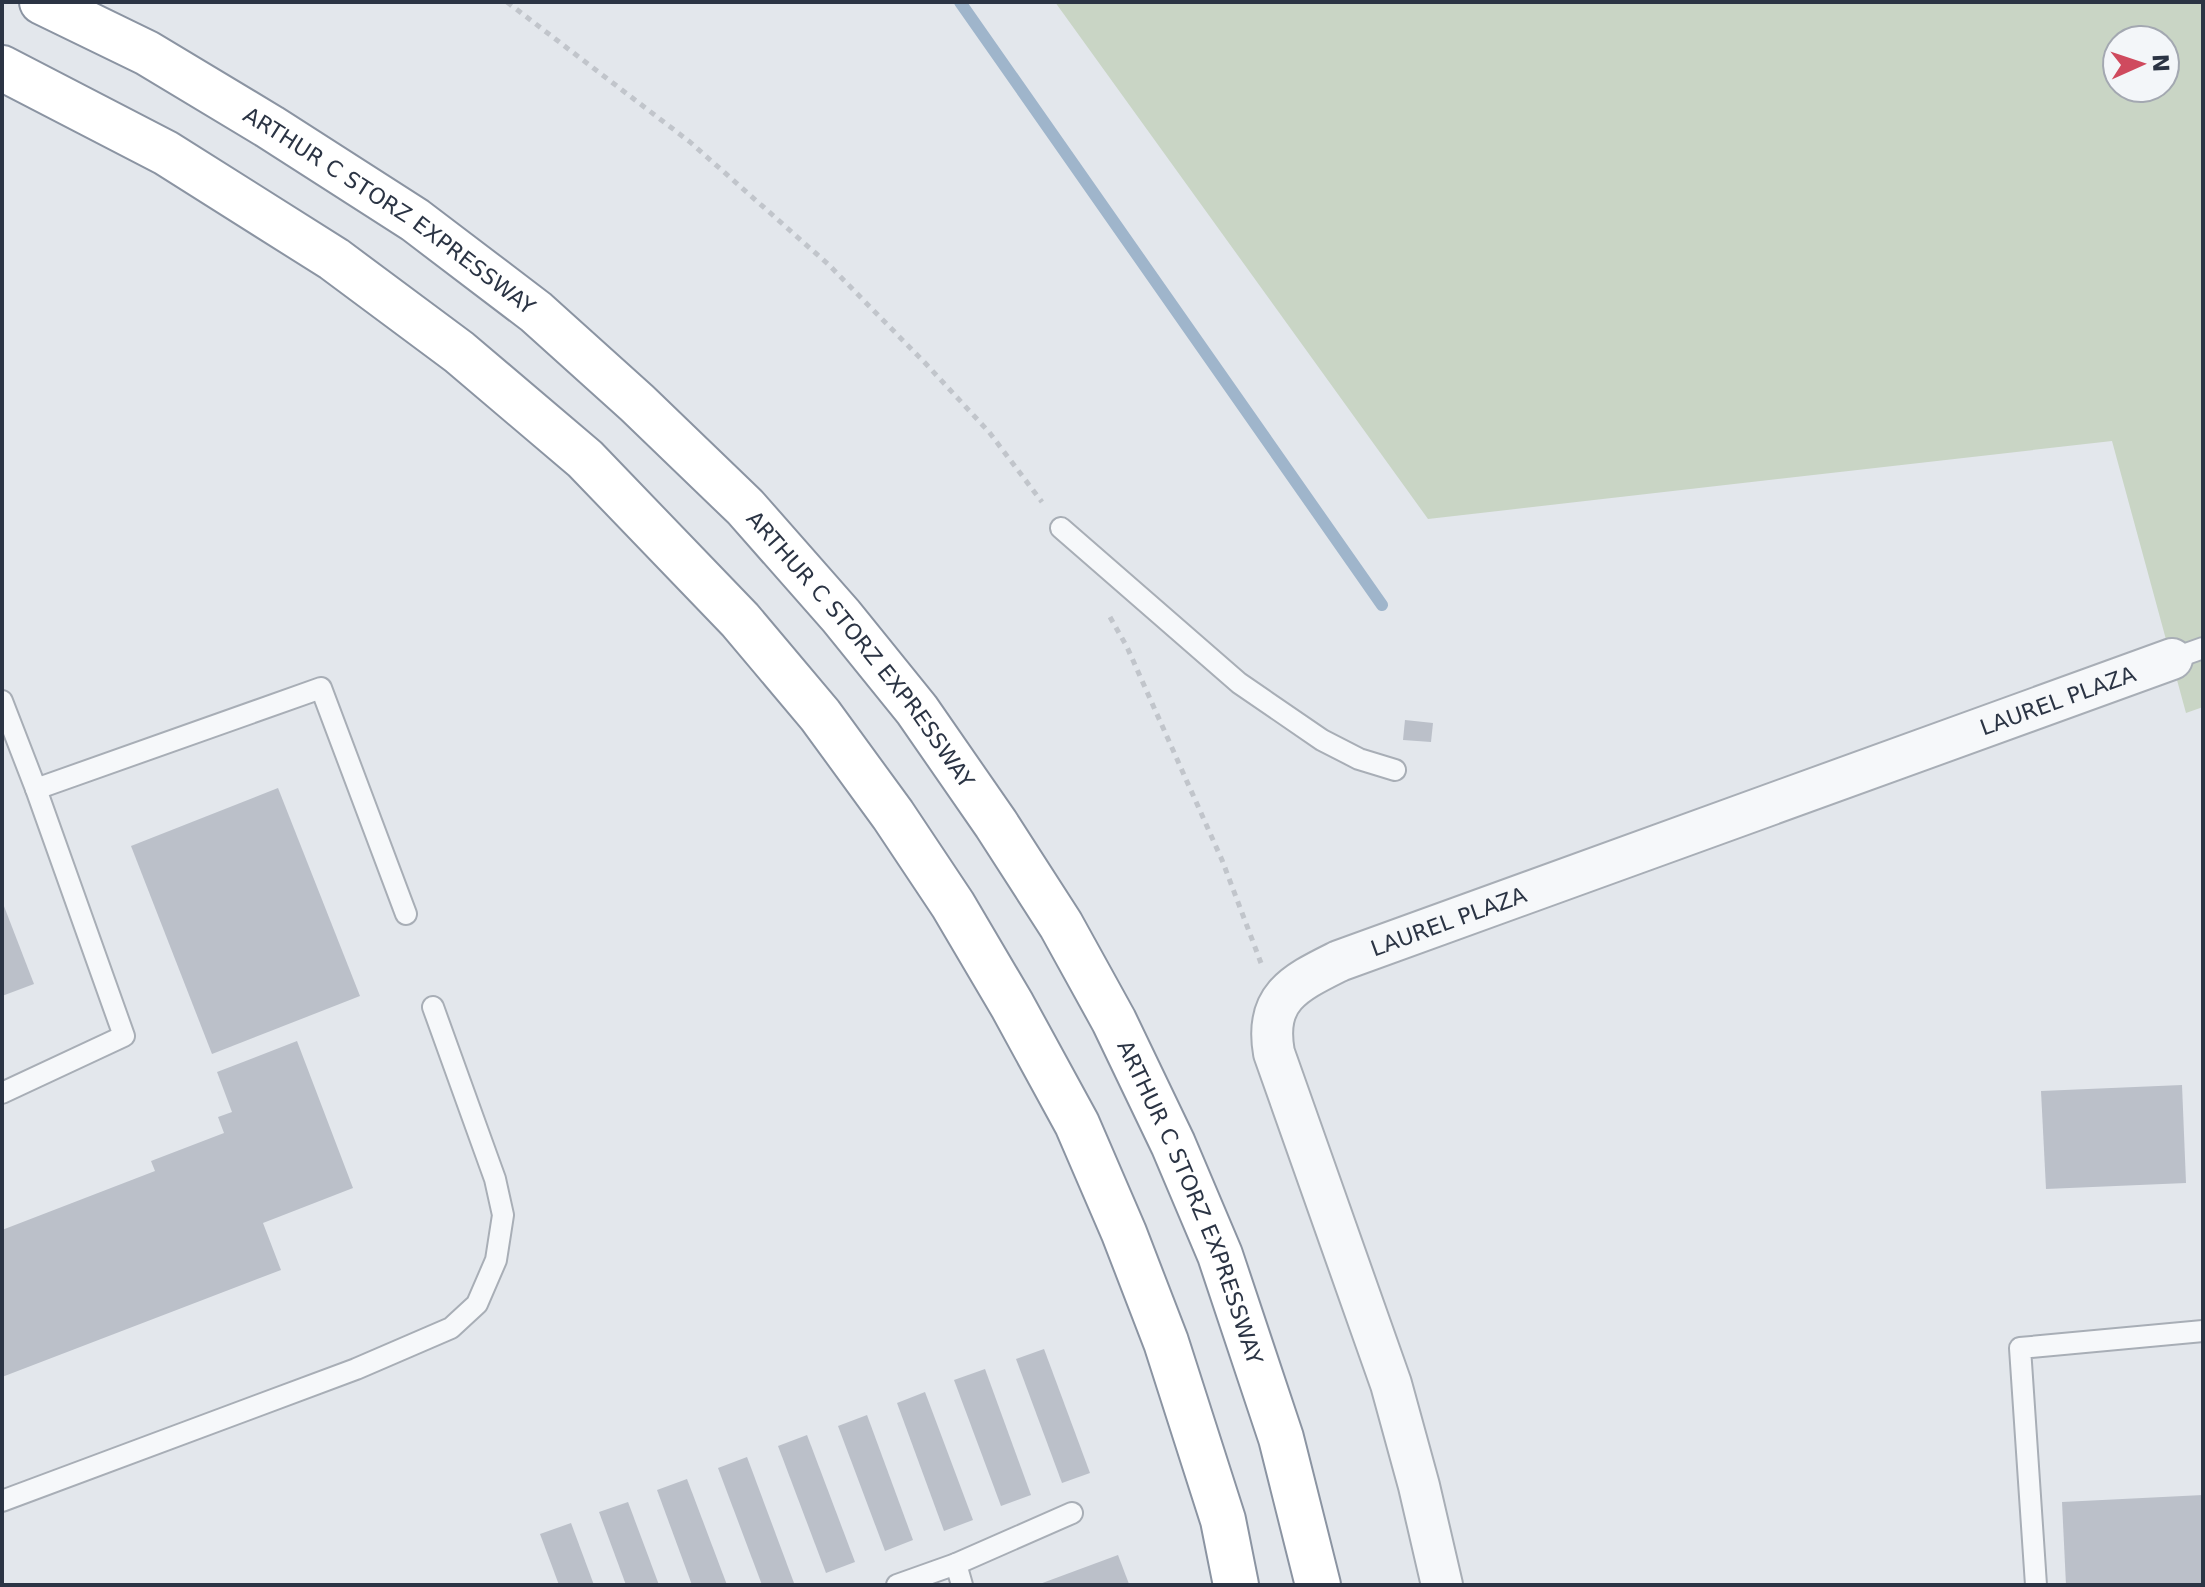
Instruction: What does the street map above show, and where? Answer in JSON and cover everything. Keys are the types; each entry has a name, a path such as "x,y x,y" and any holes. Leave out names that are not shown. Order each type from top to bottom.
{"highway":[{"name":"ARTHUR C STORZ EXPRESSWAY","path":"42,2 147,53 283,135 415,220 536,312 745,507 898,686 996,824 1061,925 1114,1021 1173,1144 1220,1255 1276,1424 1318,1585"},
{"path":"2,68 166,153 334,259 459,352 585,459 740,620 820,715 893,815 953,905 1077,1124 1166,1342 1223,1520 1236,1585"}],"street":[{"name":"LAUREL PLAZA","path":"1442,1585 1391,1384 1274,1053 1272,1022 1290,988 1303,978 1339,961 2187,654"}],"lane":[{"path":"1061,528 1239,683 1322,740 1359,759 1395,770"},
{"path":"36,789 321,688 406,914"},
{"path":"2,703 124,1036 2,1093"},
{"path":"2,1501 356,1369 451,1328 477,1304 496,1260 503,1215 495,1179 433,1007"},
{"path":"2036,1585 2020,1348 2203,1331"},
{"path":"897,1585 956,1564 1072,1513"},
{"path":"956,1564 962,1585"}],"path":[{"path":"507,2 690,142 829,265 989,432 1061,528"},
{"path":"1105,607 1127,647 1216,845 1254,945"}],"green space":[{"path":"1055,2 2203,2 2203,707 2186,713 2112,441 1428,519"}],"building":[{"path":"1405,720 1433,723 1431,742 1403,740"},
{"path":"278,788 360,996 212,1054 131,846"},
{"path":"2,901 34,984 2,996"},
{"path":"297,1041 353,1188 263,1223 281,1270 2,1377 2,1230 155,1171 151,1161 224,1133 218,1117 232,1112 217,1072"},
{"path":"2182,1085 2186,1183 2046,1189 2041,1091"},
{"path":"1044,1349 1090,1473 1062,1483 1016,1359"},
{"path":"985,1369 1031,1495 1001,1506 954,1380"},
{"path":"925,1392 973,1520 944,1531 897,1403"},
{"path":"867,1415 913,1540 885,1551 838,1426"},
{"path":"807,1435 855,1562 826,1573 778,1446"},
{"path":"747,1457 794,1583 789,1585 762,1585 718,1468"},
{"path":"687,1479 727,1585 692,1585 657,1490"},
{"path":"2203,1495 2203,1585 2066,1585 2062,1502"},
{"path":"628,1502 659,1585 626,1585 599,1512"},
{"path":"571,1523 594,1585 559,1585 540,1534"},
{"path":"1118,1555 1129,1584 1037,1585"}],"waterway":[{"path":"960,2 1382,605"}]}
